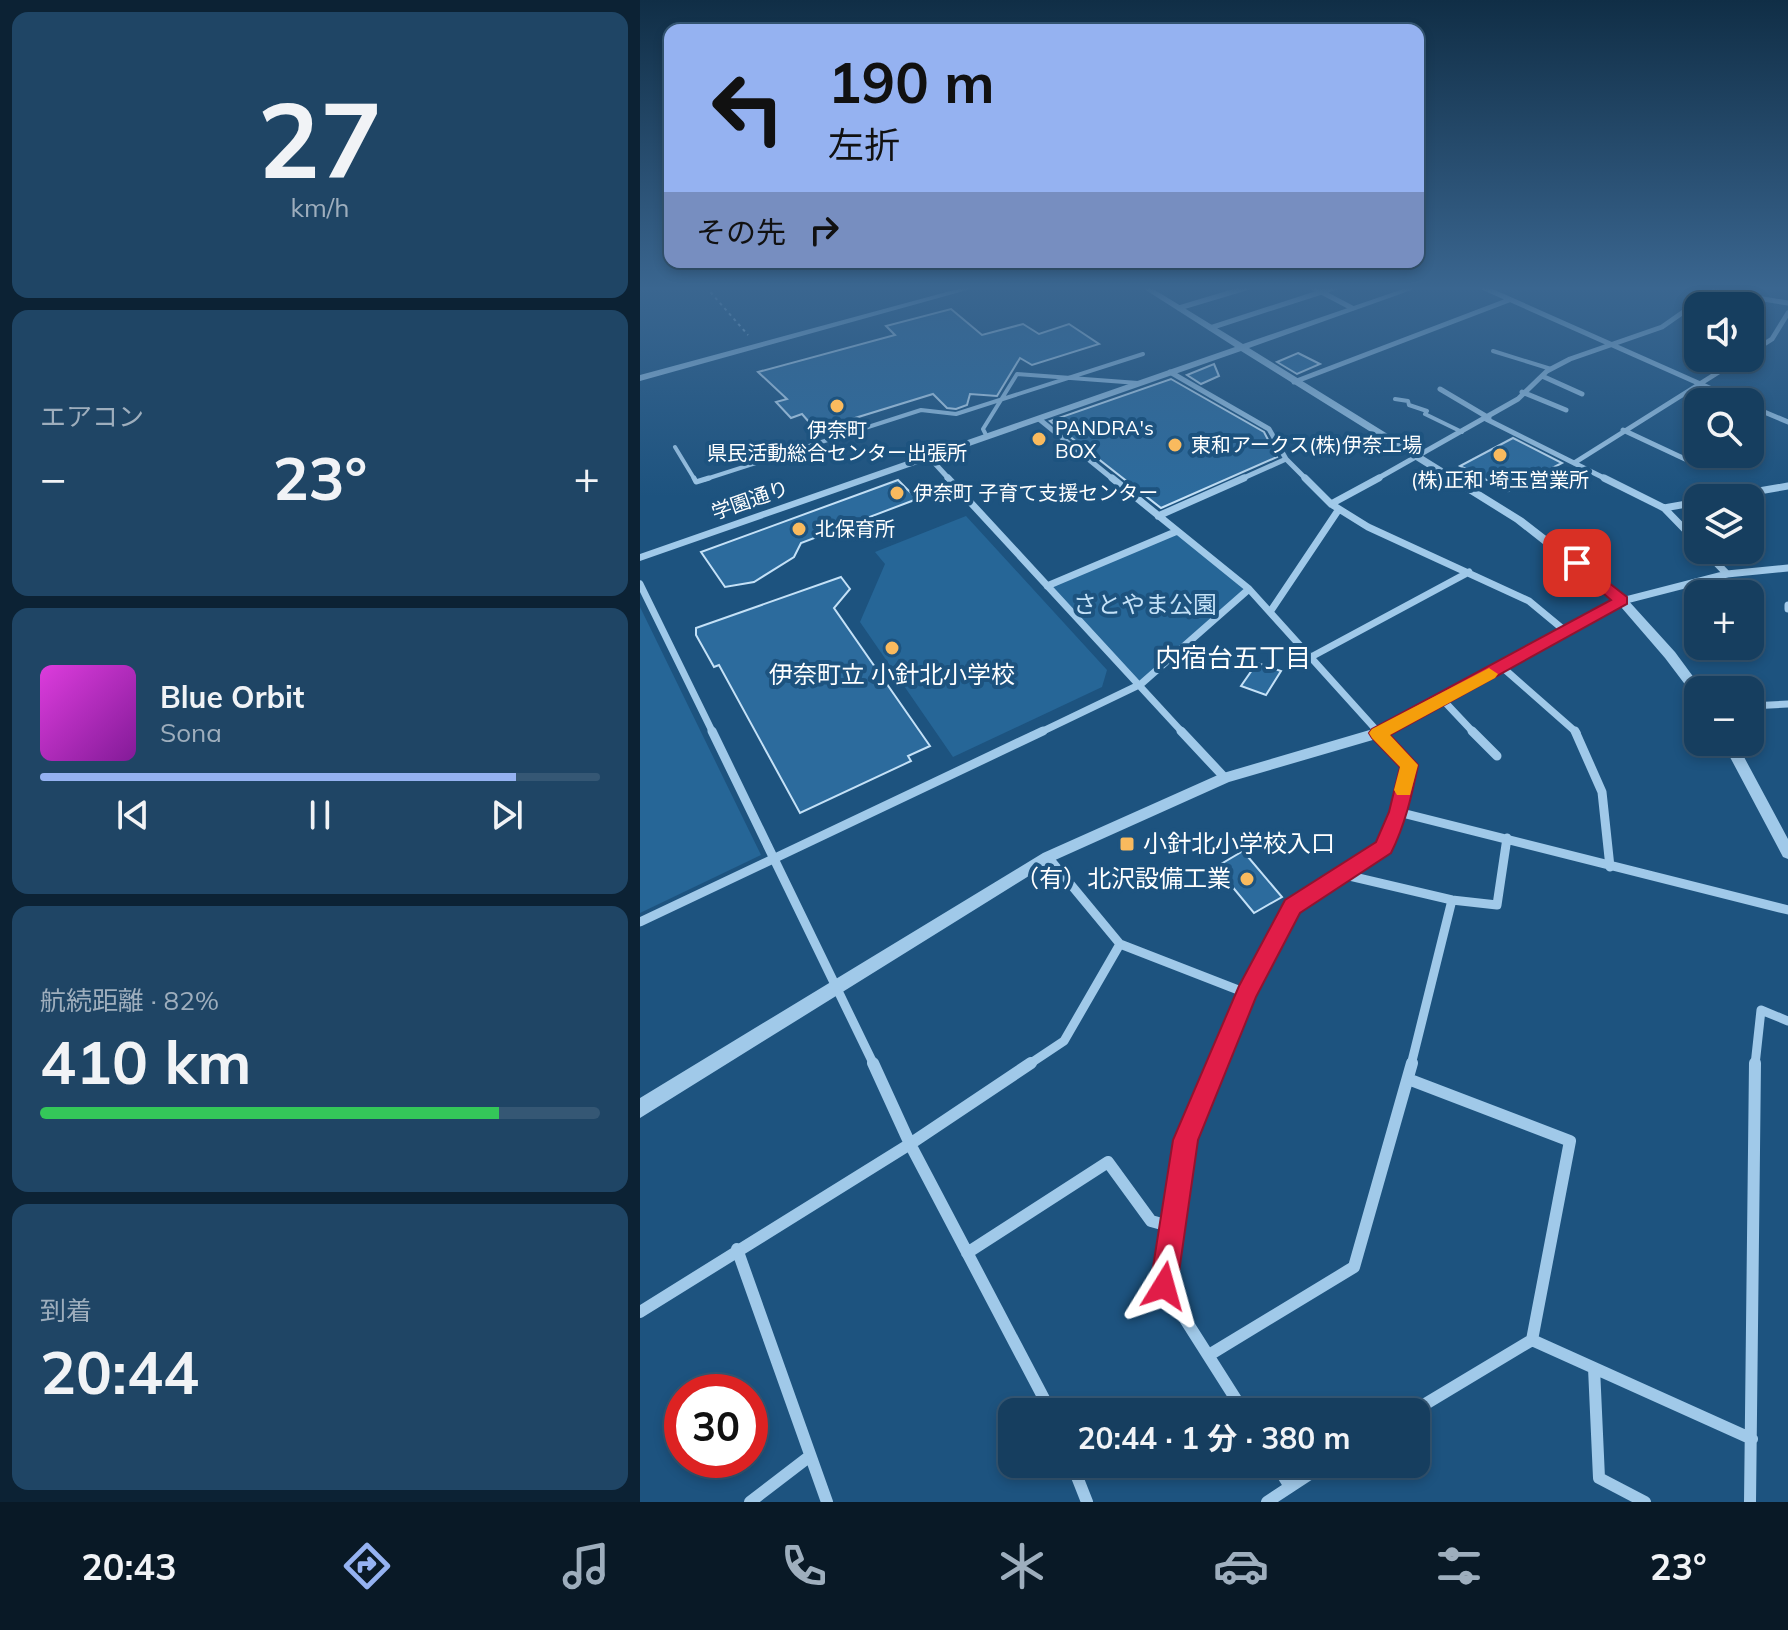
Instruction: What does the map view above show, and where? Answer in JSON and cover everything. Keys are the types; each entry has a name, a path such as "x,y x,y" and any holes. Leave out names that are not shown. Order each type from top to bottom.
{"street":[{"path":"640,378 718,357"},
{"name":"学園通り","path":"640,558 1214,357"},
{"path":"1255,357 1519,520 1622,601 1686,676"},
{"path":"1294,382 1359,357"},
{"path":"1270,612 1335,507 1415,457 1488,418 1518,399 1522,392 1551,369 1576,357"},
{"path":"1636,357 1708,388"},
{"path":"1170,372 1269,429 1286,459 1335,507 1368,527 1529,601 1564,630"},
{"path":"1574,463 1718,372"},
{"path":"1542,376 1582,394"},
{"path":"1440,389 1488,418 1664,508 1684,529"},
{"path":"1522,392 1566,410"},
{"path":"1764,412 1788,422"},
{"path":"1039,419 1249,589 1409,765 1398,812 1384,847 1293,906 1246,993 1185,1140 1164,1286 1235,1398"},
{"path":"1623,430 1684,459"},
{"path":"929,457 1225,778"},
{"path":"1158,516 1286,459"},
{"path":"1764,490 1788,486"},
{"path":"1664,508 1684,504"},
{"path":"1047,586 1175,532"},
{"path":"1717,564 1727,574"},
{"path":"640,1109 839,989 1048,857 1225,778 1378,733 1622,601 1727,574 1788,568"},
{"path":"1311,657 1469,572"},
{"path":"640,584 839,989 910,1144 1044,1398"},
{"path":"640,922 1141,684 1249,589"},
{"path":"1502,667 1576,731 1602,792 1610,867"},
{"path":"1442,699 1497,756"},
{"path":"1764,705 1788,704"},
{"path":"1736,756 1788,853"},
{"path":"1398,812 1788,910"},
{"path":"1340,874 1452,900 1497,905 1507,838"},
{"path":"1048,857 1120,944 1246,993"},
{"path":"1209,1355 1354,1267 1408,1079 1452,900"},
{"path":"640,1312 910,1144 1064,1041 1120,944"},
{"path":"1750,1502 1753,1083 1761,1010 1788,1021"},
{"path":"1408,1079 1570,1141 1532,1340 1430,1401"},
{"path":"967,1253 1108,1162 1151,1221 1173,1227"},
{"path":"737,1249 827,1502"},
{"path":"1532,1340 1752,1439"},
{"path":"1594,1368 1599,1478 1645,1502"},
{"path":"750,1502 810,1456"},
{"path":"1078,1478 1087,1502"},
{"path":"1285,1478 1289,1485"},
{"path":"1267,1502 1301,1478"}],"lane":[{"path":"675,447 696,482 921,410 956,414 1133,357"},
{"path":"1508,357 1531,360 1551,369"},
{"path":"987,437 983,429 1017,374 1138,383"},
{"path":"1395,399 1408,401 1409,405 1427,411 1425,414 1433,419 1462,432"}],"green space":[{"path":"966,516 1107,670 1102,687 953,757 860,622 885,564 875,552"},
{"name":"さとやま公園","path":"1175,532 1249,589 1141,684 1047,586"},
{"path":"640,607 761,855 640,913"}],"building":[{"path":"813,357 1057,357 1032,365 1020,358 997,396 970,394 967,405 956,409 947,408 933,394 816,430 802,414 791,418 776,402 787,399 758,372"},
{"path":"1288,357 1306,357 1320,364 1297,374 1277,362"},
{"path":"1214,364 1219,376 1201,384 1187,375"},
{"name":"東和アークス(株)伊奈工場","path":"1171,379 1264,432 1277,457 1161,508 1050,421"},
{"path":"1513,438 1562,463 1508,491 1460,466"},
{"name":"北保育所","path":"898,480 917,499 801,543 794,557 754,582 725,587 701,552"},
{"path":"841,577 850,589 834,608 930,746 908,756 911,761 800,813 719,665 714,667 696,635 696,628"},
{"path":"1257,663 1281,671 1266,695 1241,686"},
{"path":"1243,851 1282,897 1254,913 1216,867"}],"slow traffic":[{"path":"1403,790 1409,765 1378,733 1489,674"}],"place":[{"name":"伊奈町 県民活動総合センター出張所","path":"837,406"},
{"name":"PANDRA's BOX","path":"1039,439"},
{"name":"東和アークス(株)伊奈工場","path":"1175,445"},
{"name":"(株)正和 埼玉営業所","path":"1500,455"},
{"name":"伊奈町 子育て支援センター","path":"897,493"},
{"name":"北保育所","path":"799,529"},
{"name":"伊奈町立 小針北小学校","path":"892,648"},
{"name":"小針北小学校入口","path":"1127,844"},
{"name":"（有）北沢設備工業","path":"1247,879"}],"district":[{"name":"内宿台五丁目","path":"1233,658"}],"route":[{"path":"1164,1286 1185,1140 1246,993 1293,906 1384,847 1398,812 1409,765 1378,733 1622,601 1577,563"}]}
